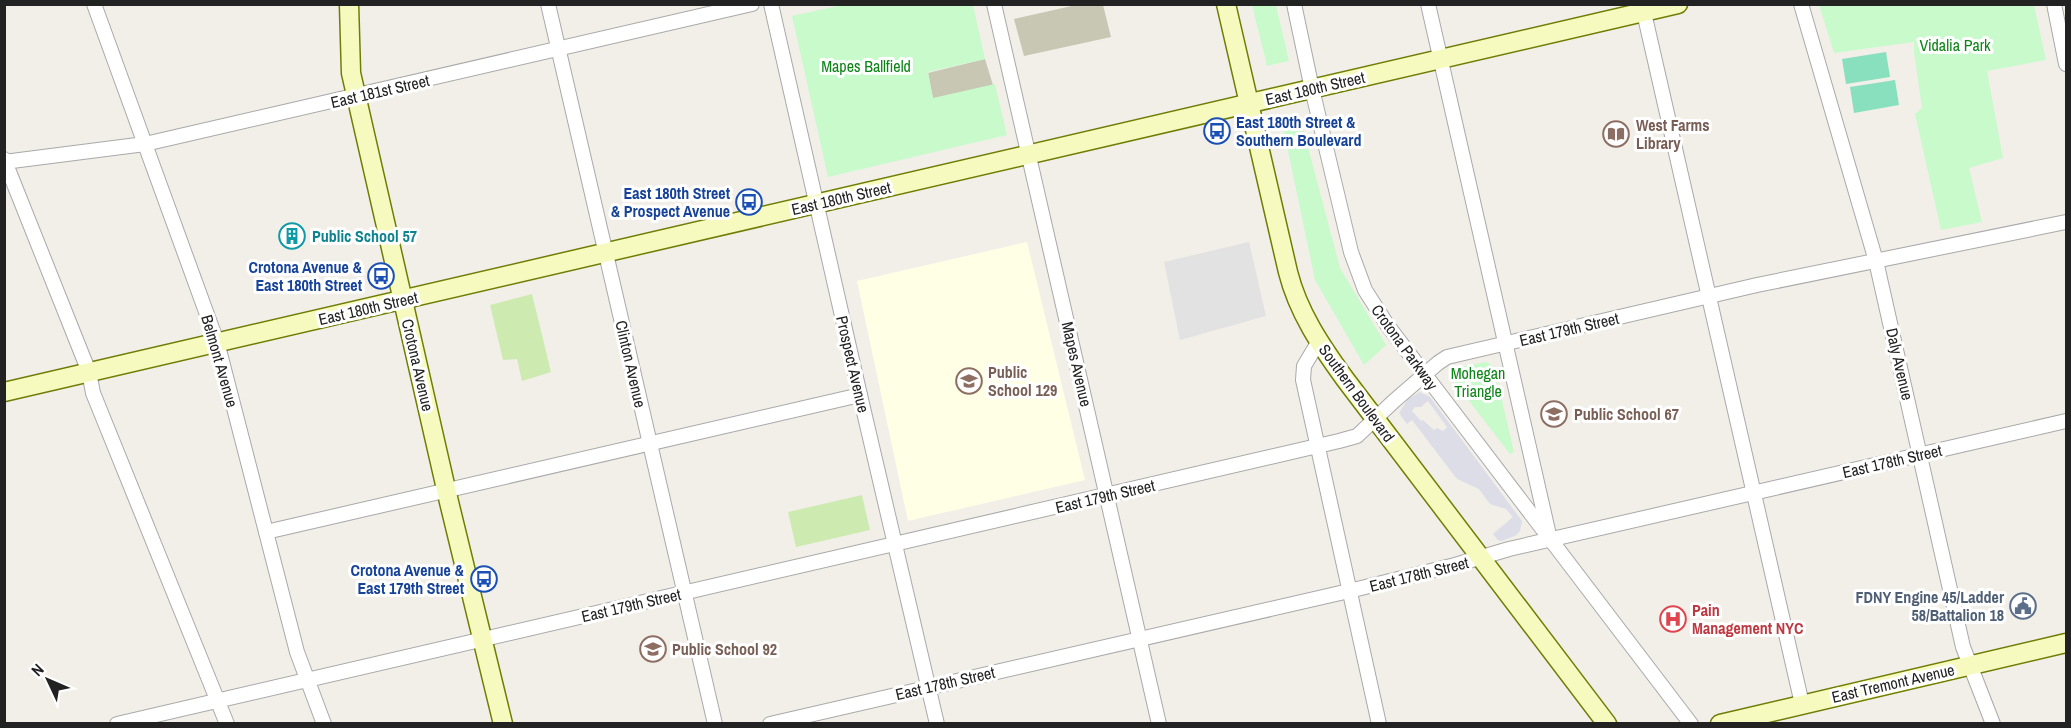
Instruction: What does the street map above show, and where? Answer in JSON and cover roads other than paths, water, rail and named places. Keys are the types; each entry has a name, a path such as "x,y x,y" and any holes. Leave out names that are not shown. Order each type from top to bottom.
{"main road":[{"name":"Crotona Avenue","path":"349,4 351,73 446,490 502,723"},
{"name":"Southern Boulevard","path":"1226,4 1291,286 1304,315 1318,341 1375,419 1608,723"},
{"name":"East 180th Street","path":"4,392 1249,104 1643,8 1678,4"},
{"name":"East Tremont Avenue","path":"1720,723 2067,643"}],"street":[{"name":"Belmont Avenue","path":"94,4 217,342 297,652 324,723"},
{"name":"Clinton Avenue","path":"548,4 715,723"},
{"name":"East 181st Street","path":"5,161 145,144 752,4"},
{"name":"Prospect Avenue","path":"771,4 937,723"},
{"name":"Mapes Avenue","path":"994,4 1159,723"},
{"name":"Crotona Parkway","path":"1294,4 1351,252 1362,283 1379,314 1691,723"},
{"path":"1428,4 1551,540"},
{"name":"Daly Avenue","path":"1801,4 1876,261 1963,647 1993,723"},
{"path":"2054,4 2067,64"},
{"path":"1643,8 1802,704"},
{"path":"5,161 89,372 93,393 226,723"},
{"name":"East 179th Street","path":"117,723 1357,436 1447,357 1757,285 2067,222"},
{"path":"1318,341 1304,366 1302,375 1379,723"},
{"path":"266,532 860,395"},
{"name":"East 178th Street","path":"770,723 1349,591 1551,540 2067,421"}],"place":[{"name":"East 180th Street & Southern Boulevard","path":"1217,131"},
{"name":"West Farms Library","path":"1616,134"},
{"name":"East 180th Street & Prospect Avenue","path":"749,202"},
{"name":"Public School 57","path":"292,236"},
{"name":"Crotona Avenue & East 180th Street","path":"381,276"},
{"name":"Public School 129","path":"969,381"},
{"name":"Public School 67","path":"1554,414"},
{"name":"Crotona Avenue & East 179th Street","path":"484,579"},
{"name":"FDNY Engine 45/Ladder 58/Battalion 18","path":"2023,606"},
{"name":"Pain Management NYC","path":"1673,619"},
{"name":"Public School 92","path":"653,649"}],"park label":[{"name":"Vidalia Park","path":"1955,45"},
{"name":"Mapes Ballfield","path":"866,66"},
{"name":"Mohegan Triangle","path":"1478,382"}]}
